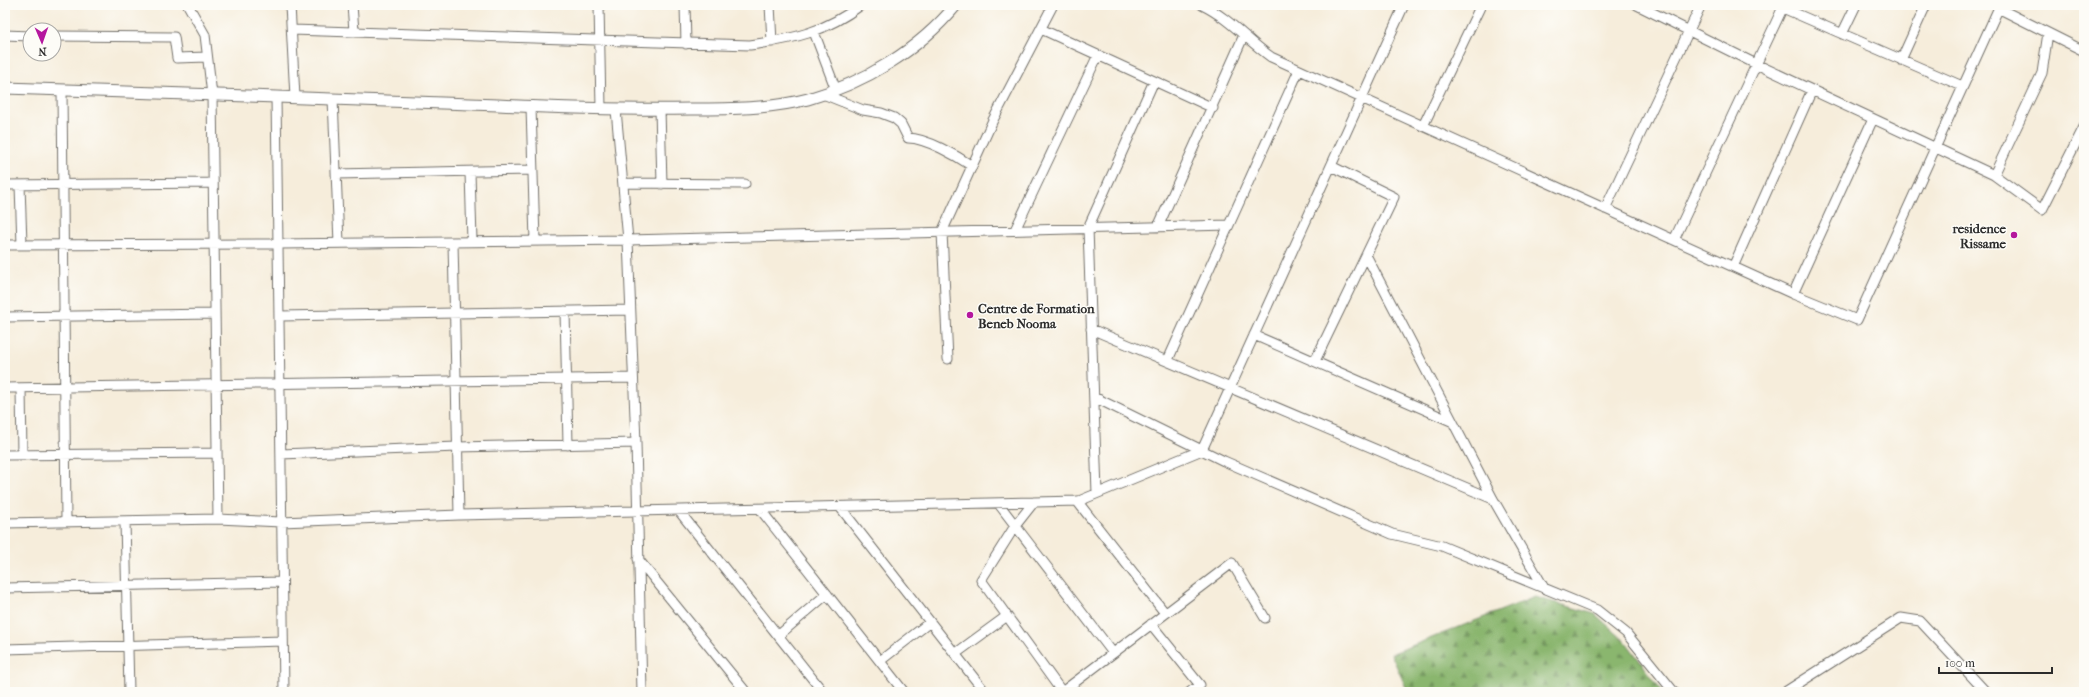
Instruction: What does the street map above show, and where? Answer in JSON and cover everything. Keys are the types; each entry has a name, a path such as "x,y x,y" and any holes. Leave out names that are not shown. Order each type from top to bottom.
{"street":[{"path":"188,5 205,35 212,95 218,519"},
{"path":"290,5 295,97"},
{"path":"352,5 354,31"},
{"path":"599,5 601,109"},
{"path":"685,5 686,44"},
{"path":"770,5 772,42"},
{"path":"292,30 354,31 729,46 772,42 795,38 825,28 861,5"},
{"path":"5,88 295,97 616,110 746,108 776,105 823,94 836,90 872,73 903,54 926,35 956,5"},
{"path":"948,359 942,232 993,120 1053,5"},
{"path":"1202,5 1225,18 1271,57 1792,294 1858,320 1999,6 2084,51"},
{"path":"5,523 218,519 281,522 459,515 1077,501 1202,450 1404,5"},
{"path":"1423,126 1480,5"},
{"path":"1637,5 1756,64 1994,175 2042,210 2084,127"},
{"path":"1605,209 1701,5"},
{"path":"1842,34 1856,5"},
{"path":"1901,60 1926,5"},
{"path":"1674,240 1783,6 1842,34 1962,86"},
{"path":"1041,29 1213,108"},
{"path":"814,32 836,90"},
{"path":"1994,175 2042,73 2048,33"},
{"path":"5,35 22,36"},
{"path":"1158,227 1213,108 1244,35"},
{"path":"62,36 174,37 177,58 207,57"},
{"path":"1015,230 1098,56"},
{"path":"1168,360 1299,70"},
{"path":"1097,493 1088,228 1154,81"},
{"path":"62,90 66,522"},
{"path":"1733,267 1812,90"},
{"path":"823,94 862,110 881,113 894,118 901,124 908,138 917,138 927,141 972,166"},
{"path":"276,97 284,692"},
{"path":"332,99 339,243"},
{"path":"531,107 535,241"},
{"path":"616,110 628,240 636,443 642,692"},
{"path":"660,110 662,184"},
{"path":"1792,294 1873,119"},
{"path":"1315,361 1394,197 1331,166"},
{"path":"336,174 534,170"},
{"path":"470,172 472,242"},
{"path":"5,185 213,183"},
{"path":"623,183 745,184"},
{"path":"20,185 22,245"},
{"path":"5,245 628,240 1229,225"},
{"path":"452,242 459,515"},
{"path":"1366,255 1493,500 1544,588"},
{"path":"280,316 630,310"},
{"path":"565,311 568,445"},
{"path":"5,316 215,314"},
{"path":"1092,329 1168,360 1493,500"},
{"path":"1254,335 1453,422"},
{"path":"5,388 633,378"},
{"path":"21,388 22,455"},
{"path":"1094,397 1224,462 1392,534 1442,546 1597,610 1626,633 1674,692"},
{"path":"281,454 458,447 636,443"},
{"path":"5,455 217,453"},
{"path":"1077,501 1165,613"},
{"path":"1034,502 1015,526 981,580 1062,692 1232,563 1265,618"},
{"path":"998,503 1112,653"},
{"path":"840,507 985,692"},
{"path":"760,509 904,692"},
{"path":"679,511 823,692"},
{"path":"125,521 129,692"},
{"path":"638,559 746,692"},
{"path":"5,588 282,582"},
{"path":"778,636 827,594"},
{"path":"955,654 1007,616"},
{"path":"1785,692 1901,618 1920,621 1986,692"},
{"path":"880,661 930,622"},
{"path":"1151,624 1200,685 1190,692"},
{"path":"5,649 283,641"}],"green space":[{"path":"1535,597 1595,614 1626,642 1663,692 1408,692 1391,654"}],"place":[{"name":"residence Rissame","path":"2014,235"},
{"name":"Centre de Formation Beneb Nooma","path":"970,315"}]}
